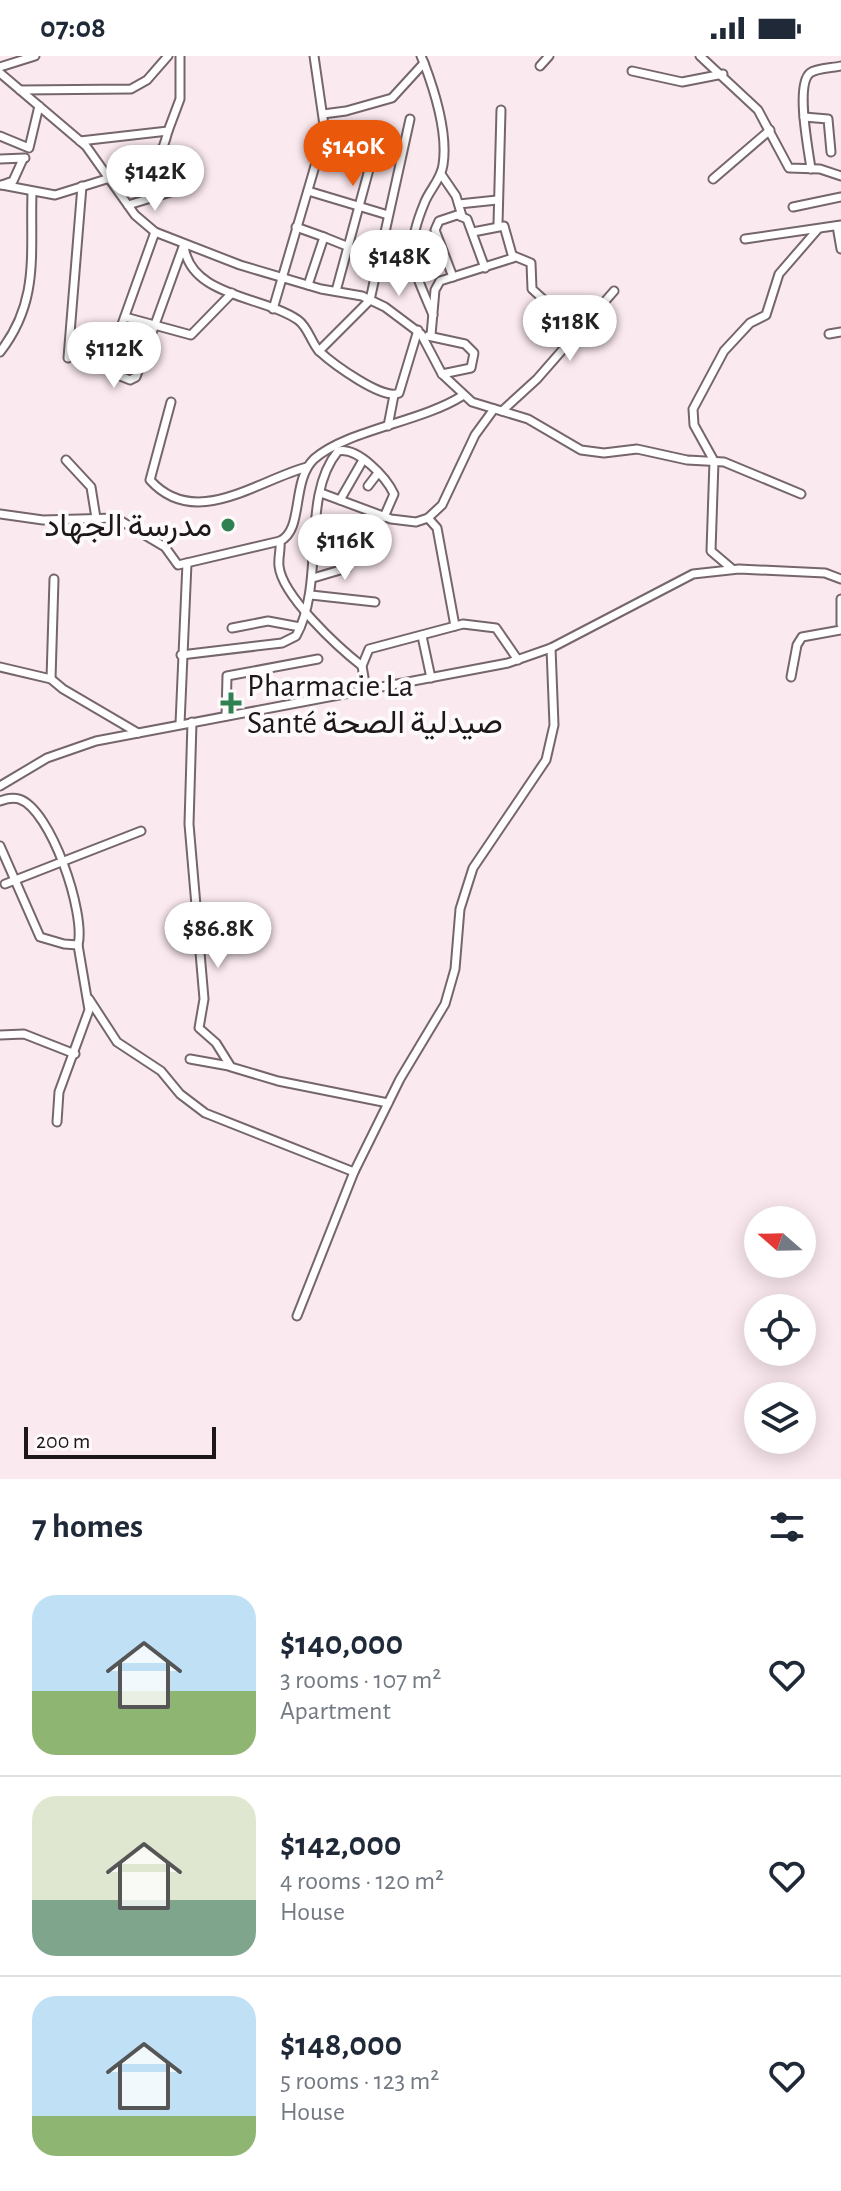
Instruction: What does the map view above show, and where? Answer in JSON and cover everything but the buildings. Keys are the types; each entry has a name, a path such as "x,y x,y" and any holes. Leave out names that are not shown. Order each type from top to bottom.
{"street":[{"path":"0,67 35,56"},
{"path":"20,90 131,89 147,80 168,56"},
{"path":"1,186 55,195 150,164 163,152 180,99 180,56"},
{"path":"273,309 325,132 314,56"},
{"path":"540,66 549,56"},
{"path":"700,56 752,103 770,130 787,167 841,176"},
{"path":"323,114 392,98 422,59"},
{"path":"422,59 438,114 444,156 441,174 424,202 411,248 415,273 433,315"},
{"path":"811,169 804,117 809,74 841,66"},
{"path":"632,71 682,82 723,74"},
{"path":"0,90 2,76 80,141 128,205 155,232 184,245 281,277 370,300 428,336 465,344 474,353 471,368 442,374"},
{"path":"1,186 13,181 29,148 39,106"},
{"path":"498,224 501,110"},
{"path":"804,117 829,120 831,152"},
{"path":"319,351 370,300 410,119"},
{"path":"713,179 770,130"},
{"path":"80,141 168,131"},
{"path":"0,136 29,148"},
{"path":"336,291 374,151"},
{"path":"0,159 23,159"},
{"path":"441,174 473,232 485,268"},
{"path":"68,358 82,186"},
{"path":"128,205 174,191"},
{"path":"308,191 388,215"},
{"path":"0,352 27,303 31,281 32,193"},
{"path":"793,207 841,197"},
{"path":"459,204 497,200"},
{"path":"453,277 436,227 439,221 462,216"},
{"path":"473,232 498,224 508,230 514,256"},
{"path":"745,239 839,225 841,249"},
{"path":"296,227 349,247"},
{"path":"733,569 713,556 709,543 714,461 692,419 696,400 724,351 750,323 766,315 779,274 818,229"},
{"path":"155,232 108,370 130,380 136,377 184,245"},
{"path":"308,285 324,237"},
{"path":"184,245 192,269 232,293 301,322 319,351 360,381 394,395 399,393 418,330"},
{"path":"514,256 509,262 437,284 428,336 442,374 462,396 537,423 574,447 590,452 637,449 737,465 801,494"},
{"path":"514,256 531,263 532,289 554,309 567,341"},
{"path":"321,493 384,517 416,522 428,518 442,505 475,435 498,410 537,379 567,341 614,291"},
{"path":"125,317 191,335 232,293"},
{"path":"829,334 841,332"},
{"path":"388,426 394,395"},
{"path":"171,402 151,467 150,480 161,492 180,501 205,504 307,467 318,456 388,426 432,412 462,396"},
{"path":"181,655 282,643 296,636 311,595 321,493 338,451 349,450 363,460 394,494 384,517"},
{"path":"66,460 91,487 96,518"},
{"path":"340,500 363,460"},
{"path":"0,514 52,521 116,518 165,547 175,565 280,541 292,530 296,498 307,467"},
{"path":"368,486 378,473"},
{"path":"428,518 437,528 455,626"},
{"path":"313,578 347,568 355,531"},
{"path":"280,541 279,566 284,580 306,612 362,666"},
{"path":"180,724 187,563"},
{"path":"0,786 59,753 138,733 518,660 551,648 618,615 676,581 705,571 816,572 841,579"},
{"path":"51,679 54,579"},
{"path":"311,595 375,602"},
{"path":"841,599 841,624"},
{"path":"232,628 268,621 300,627"},
{"path":"366,689 362,666 369,649 455,626 496,628 518,660"},
{"path":"791,677 797,645 802,637 841,630"},
{"path":"422,636 431,678"},
{"path":"297,1316 354,1172 388,1103 435,1025 450,992 460,909 473,868 539,773 550,751 554,725 551,648"},
{"path":"226,716 227,676 318,659"},
{"path":"0,667 51,679 138,733"},
{"path":"192,722 189,824 204,999 199,1026 216,1043 229,1066"},
{"path":"0,801 15,799 29,806 42,822 62,861 77,916 78,945 89,999 88,1017 59,1092 57,1122"},
{"path":"5,884 141,831"},
{"path":"0,846 40,937 78,945"},
{"path":"89,999 117,1042 161,1071 180,1094 205,1113 354,1172"},
{"path":"0,1035 24,1034 75,1054"},
{"path":"190,1059 388,1103"}],"place":[{"name":"مدرسة الجهاد","path":"228,525"},
{"name":"Pharmacie La Santé صيدلية الصحة","path":"231,703"}]}
